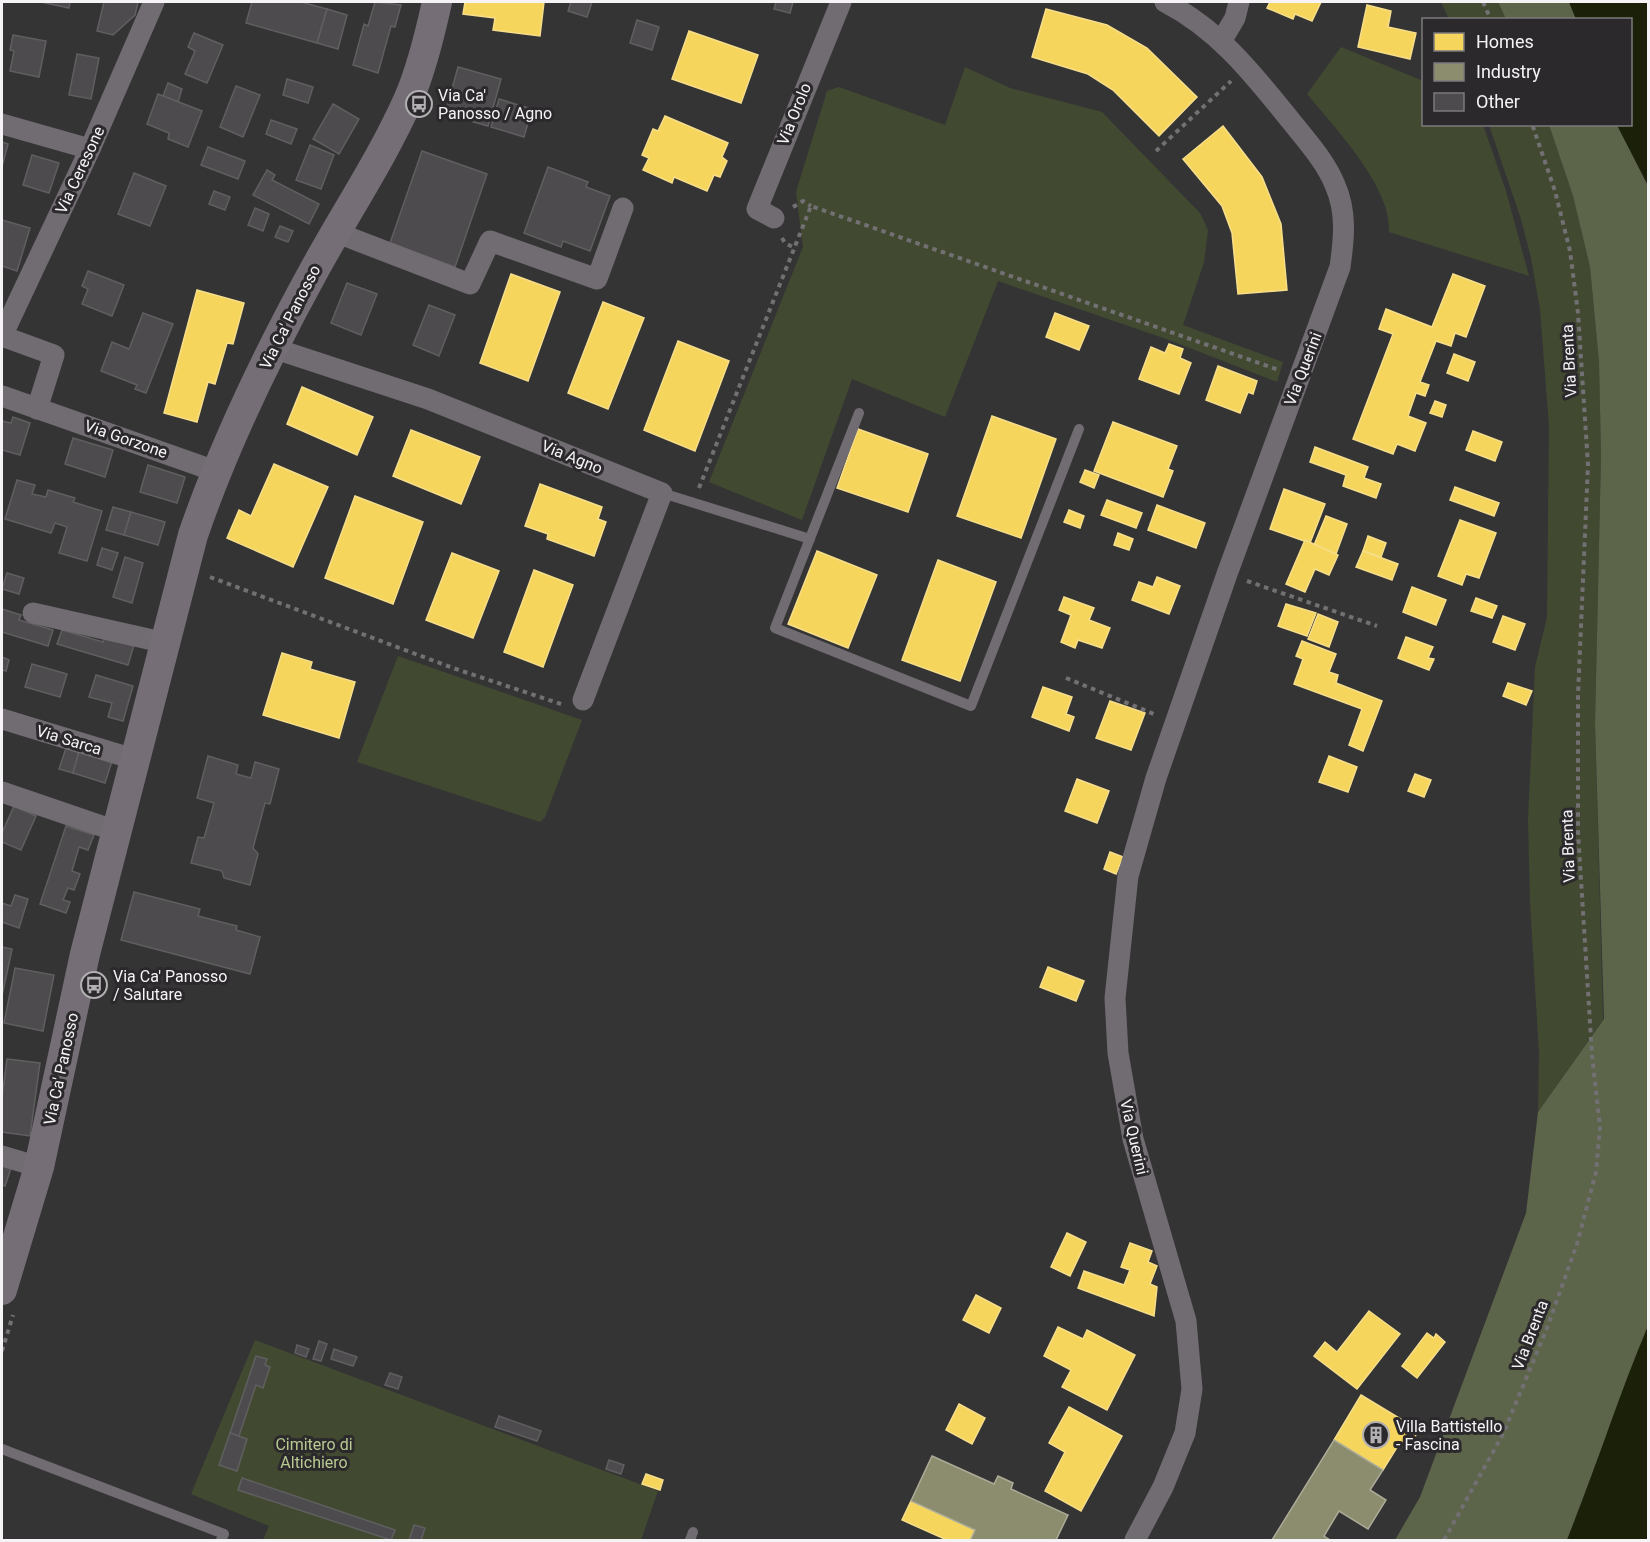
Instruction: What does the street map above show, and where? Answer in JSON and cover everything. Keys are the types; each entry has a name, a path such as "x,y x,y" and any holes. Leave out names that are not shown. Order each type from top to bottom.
{"street":[{"name":"Via Ceresone","path":"2,336 90,149 154,2"},
{"name":"Via Ca' Panosso","path":"2,1290 39,1167 86,954 137,760 183,568 215,471 274,346 335,232 385,147 410,96 437,2"},
{"name":"Via Orolo","path":"774,218 757,209 841,2"},
{"name":"Via Querini","path":"1135,1540 1163,1487 1185,1433 1192,1389 1186,1321 1175,1276 1142,1174 1125,1102 1115,998 1128,876 1153,788 1227,574 1340,267 1344,235 1343,210 1335,185 1316,153 1196,8 1165,2"},
{"path":"1222,40 1235,18 1239,2"},
{"path":"2,124 90,149"},
{"path":"335,232 470,284 490,241 597,279 623,208"},
{"path":"2,336 54,355 37,409"},
{"name":"Via Agno","path":"274,346 299,357 428,399 662,493"},
{"name":"Via Gorzone","path":"2,396 215,471"},
{"path":"583,700 662,493"},
{"path":"33,613 166,643"},
{"name":"Via Sarca","path":"2,719 137,760"},
{"path":"2,792 117,831"},
{"path":"2,1156 39,1167"}],"lane":[{"path":"859,413 775,628 971,705 1079,429"},
{"path":"662,493 810,539"},
{"path":"2,1449 224,1534 221,1540"}],"path":[{"path":"1483,2 1490,18"},
{"path":"1156,151 1247,67"},
{"name":"Via Brenta","path":"1444,1540 1503,1434 1546,1328 1577,1244 1596,1172 1600,1127 1591,1032 1578,832 1578,694 1588,465 1578,313 1570,251 1555,191 1533,126"},
{"path":"693,502 811,206 1286,373"},
{"path":"183,568 453,668 576,710 583,700"},
{"path":"1227,574 1377,626"},
{"path":"1066,678 1176,723"}],"green space":[{"path":"1441,2 1498,2 1506,18 1449,18"},
{"path":"1341,47 1422,81 1422,126 1483,126 1506,191 1529,276 1389,232 1381,196 1371,177 1346,140 1307,94"},
{"path":"965,67 1010,88 1102,112 1200,213 1208,230 1204,262 1183,325 1283,362 1277,382 1169,340 998,281 945,417 852,379 802,520 709,482 803,247 796,192 827,91 839,87 945,125"},
{"path":"1489,126 1549,126 1573,196 1590,267 1599,362 1601,456 1595,724 1603,1020 1538,1112 1539,1053 1530,902 1528,820 1535,667 1547,617 1549,426 1540,309 1521,219"},
{"path":"398,656 582,720 545,817 540,822 357,762"},
{"name":"Cimitero di Altichiero","path":"255,1340 658,1491 641,1540 263,1540 269,1526 191,1494"}],"shaded area":[{"path":"1498,2 1569,2 1576,18 1506,18"},
{"path":"1569,2 1648,2 1648,185 1618,126 1632,126 1632,18 1576,18"},
{"path":"1549,126 1618,126 1648,186 1648,1326 1567,1540 1395,1540 1420,1497 1526,1213 1538,1112 1604,1019 1595,724 1601,456 1599,362 1590,267 1573,196"},
{"path":"1648,1326 1648,1540 1567,1540 1627,1379"}],"building: Homes":[{"path":"465,2 544,2 540,36 493,30 495,18 463,14"},
{"path":"1270,2 1321,2 1312,21 1295,14 1293,19 1267,8"},
{"path":"1367,5 1391,11 1388,27 1416,33 1410,59 1358,47"},
{"path":"1046,9 1107,25 1147,48 1197,97 1159,136 1113,90 1088,74 1032,57"},
{"path":"689,31 758,55 741,103 672,79"},
{"path":"665,116 728,143 722,157 727,161 720,177 714,175 707,191 674,177 672,183 643,170 649,158 642,155 653,129 658,131"},
{"path":"1223,126 1262,177 1281,224 1287,290 1238,294 1232,233 1222,206 1183,159"},
{"path":"511,274 560,292 528,381 480,363"},
{"path":"1453,274 1485,286 1466,337 1455,333 1451,346 1436,341 1420,382 1429,385 1425,396 1416,393 1408,416 1426,423 1415,451 1397,444 1393,454 1353,439 1393,334 1379,329 1386,309 1432,327"},
{"path":"197,290 244,303 233,344 227,343 215,384 208,382 197,422 164,413"},
{"path":"603,302 644,318 608,409 568,393"},
{"path":"1055,313 1089,326 1079,350 1046,337"},
{"path":"678,341 729,361 695,451 644,430"},
{"path":"1169,344 1183,349 1180,358 1191,363 1179,394 1139,379 1151,347 1165,353"},
{"path":"1454,354 1475,362 1468,381 1447,373"},
{"path":"1218,366 1257,381 1253,394 1248,392 1240,413 1206,400"},
{"path":"302,387 373,417 357,455 287,424"},
{"path":"1435,401 1446,405 1442,417 1430,413"},
{"path":"992,416 1056,439 1021,538 957,516"},
{"path":"1113,422 1177,446 1168,469 1173,471 1163,497 1094,471"},
{"path":"858,429 928,454 908,512 837,488"},
{"path":"411,430 480,457 461,504 393,476"},
{"path":"1473,431 1502,442 1495,461 1466,450"},
{"path":"1315,447 1368,467 1364,478 1381,484 1376,498 1343,486 1346,475 1310,462"},
{"path":"274,464 328,487 293,567 227,538 239,510 251,516"},
{"path":"1085,470 1099,475 1094,488 1080,482"},
{"path":"540,484 602,507 598,519 606,522 594,556 547,539 548,534 525,526"},
{"path":"1455,487 1499,503 1494,516 1450,500"},
{"path":"1284,489 1325,504 1310,543 1270,529"},
{"path":"355,496 423,522 393,604 325,578"},
{"path":"1107,500 1142,513 1136,528 1101,515"},
{"path":"1157,505 1205,523 1196,548 1148,530"},
{"path":"1069,510 1084,516 1080,528 1064,522"},
{"path":"1326,516 1347,524 1336,554 1314,545"},
{"path":"1460,520 1496,533 1479,578 1466,574 1462,585 1438,576"},
{"path":"1118,533 1133,539 1129,550 1114,545"},
{"path":"1368,536 1386,543 1381,557 1363,551"},
{"path":"1305,540 1338,555 1329,575 1315,569 1305,592 1286,584"},
{"path":"817,551 877,575 848,648 788,624"},
{"path":"1363,551 1398,564 1392,580 1356,567"},
{"path":"452,553 499,571 473,638 426,620"},
{"path":"938,560 996,582 960,681 902,660"},
{"path":"534,570 573,585 543,667 504,652"},
{"path":"1157,577 1180,586 1169,614 1132,600 1139,582 1153,587"},
{"path":"1412,587 1446,600 1436,625 1403,612"},
{"path":"1064,597 1094,608 1089,620 1110,628 1102,648 1078,640 1075,648 1061,642 1071,615 1059,610"},
{"path":"1476,598 1497,606 1492,618 1471,611"},
{"path":"1286,604 1316,613 1307,636 1278,626"},
{"path":"1318,614 1338,622 1329,647 1308,639"},
{"path":"1503,616 1525,624 1515,650 1493,642"},
{"path":"1406,637 1433,647 1428,658 1434,659 1429,670 1398,658"},
{"path":"1302,641 1336,654 1329,672 1338,675 1336,683 1382,701 1363,751 1349,745 1362,709 1294,684 1303,659 1296,656"},
{"path":"282,653 312,662 310,669 355,682 339,738 263,715"},
{"path":"1508,683 1532,691 1526,705 1503,696"},
{"path":"1043,687 1072,697 1066,714 1074,717 1069,731 1032,717"},
{"path":"1110,701 1145,713 1131,750 1096,738"},
{"path":"1329,756 1357,767 1348,792 1319,782"},
{"path":"1415,774 1431,780 1424,797 1408,791"},
{"path":"1077,779 1109,791 1097,823 1065,811"},
{"path":"1110,852 1123,857 1116,874 1104,869"},
{"path":"1048,967 1084,981 1076,1001 1040,987"},
{"path":"1067,1233 1086,1242 1070,1276 1051,1267"},
{"path":"1130,1243 1152,1251 1148,1262 1157,1266 1150,1284 1157,1287 1154,1316 1078,1288 1084,1271 1124,1285 1130,1270 1121,1267"},
{"path":"976,1295 1001,1308 989,1333 963,1320"},
{"path":"1369,1311 1400,1334 1357,1389 1314,1356 1325,1342 1337,1352"},
{"path":"1058,1327 1083,1339 1087,1330 1135,1355 1107,1410 1062,1387 1071,1370 1044,1356"},
{"path":"1427,1333 1434,1338 1436,1334 1445,1342 1417,1378 1402,1366"},
{"name":"Villa Battistello - Fascina","path":"1361,1395 1419,1430 1407,1449 1399,1444 1383,1470 1334,1440"},
{"path":"959,1404 985,1418 972,1444 946,1430"},
{"path":"1069,1407 1122,1436 1081,1511 1045,1491 1065,1452 1049,1443"},
{"path":"646,1474 663,1480 660,1490 642,1484"},
{"path":"911,1501 975,1530 970,1540 947,1540 902,1520"}],"building: Industry":[{"path":"1334,1440 1383,1470 1370,1490 1386,1500 1368,1529 1339,1511 1324,1536 1330,1540 1272,1540"},
{"path":"932,1456 994,1484 998,1476 1013,1483 1011,1489 1068,1515 1056,1540 973,1540 971,1539 975,1530 911,1501"}],"building: Other":[{"path":"41,2 70,2 69,8"},
{"path":"104,2 138,2 135,15 113,35 97,31"},
{"path":"252,2 301,2 327,9 317,43 246,23"},
{"path":"375,2 401,5 395,27 391,26 378,73 353,65 364,24 368,26"},
{"path":"571,2 592,2 587,17 568,11"},
{"path":"776,2 793,2 790,13 774,9"},
{"path":"327,9 347,15 338,49 317,43"},
{"path":"637,20 659,27 652,50 630,43"},
{"path":"194,33 223,45 207,83 185,74 195,51 188,47"},
{"path":"13,35 46,41 39,77 10,71 14,51 10,50"},
{"path":"77,54 99,58 91,99 69,95"},
{"path":"458,67 501,79 488,126 445,114"},
{"path":"287,79 313,87 308,103 283,95"},
{"path":"168,83 182,89 178,102 163,96"},
{"path":"236,86 260,95 243,137 220,127"},
{"path":"158,94 202,111 188,147 168,139 169,133 147,124"},
{"path":"499,99 532,109 524,137 491,127"},
{"path":"333,104 359,119 339,154 313,139"},
{"path":"271,120 297,129 291,144 266,134"},
{"path":"2,142 8,144 2,167"},
{"path":"310,145 334,155 321,189 296,180"},
{"path":"208,147 245,161 238,179 201,165"},
{"path":"422,151 487,174 455,267 390,243"},
{"path":"32,155 59,163 49,193 23,185"},
{"path":"548,167 588,182 586,187 610,196 590,251 563,241 561,247 524,233"},
{"path":"267,170 275,175 272,180 319,204 309,224 253,195"},
{"path":"134,173 166,186 150,226 118,214"},
{"path":"214,191 230,197 225,210 209,204"},
{"path":"255,208 269,214 263,231 248,225"},
{"path":"2,220 30,228 17,271 2,266"},
{"path":"280,226 293,231 288,242 275,237"},
{"path":"88,271 124,285 112,316 82,304 88,289 82,286"},
{"path":"347,283 377,294 361,335 331,323"},
{"path":"429,305 455,315 439,356 413,345"},
{"path":"143,313 173,324 146,393 135,389 137,385 101,371 112,342 129,349"},
{"path":"13,417 30,423 20,455 2,450 2,421 11,423"},
{"path":"73,438 113,450 105,477 65,464"},
{"path":"148,465 185,477 177,503 140,492"},
{"path":"17,480 35,485 32,494 46,497 48,490 75,498 73,502 102,511 87,561 59,553 67,527 55,523 51,533 5,519"},
{"path":"113,507 131,512 124,535 106,530"},
{"path":"131,512 165,522 158,545 124,535"},
{"path":"102,548 118,553 112,570 97,565"},
{"path":"125,557 143,563 132,603 113,597"},
{"path":"7,573 24,578 19,594 2,589"},
{"path":"2,609 21,615 19,620 53,630 48,646 2,632"},
{"path":"107,629 136,638 128,665 57,644 62,630 103,642"},
{"path":"2,657 9,660 6,671 2,670"},
{"path":"32,664 67,674 60,697 25,687"},
{"path":"96,675 133,686 123,721 108,717 112,703 89,697"},
{"path":"67,745 80,748 73,773 59,769"},
{"path":"80,748 113,758 105,783 73,773"},
{"path":"208,756 238,765 236,774 251,778 255,762 279,769 270,804 265,803 253,848 258,854 250,885 224,878 222,871 191,863 198,837 204,838 214,803 197,798"},
{"path":"14,806 36,816 21,850 2,842 2,833"},
{"path":"66,826 94,835 88,850 79,847 72,871 80,874 74,890 68,888 63,900 70,902 66,913 40,904"},
{"path":"134,892 200,909 198,916 237,926 236,930 260,937 250,974 121,940"},
{"path":"15,895 28,899 19,928 2,922 2,903 11,906"},
{"path":"2,947 12,949 2,996"},
{"path":"15,968 54,975 43,1031 4,1023"},
{"path":"7,1059 40,1063 30,1136 2,1132 2,1098"},
{"path":"2,1165 11,1168 5,1186 2,1185"},
{"path":"319,1341 327,1344 321,1361 313,1359"},
{"path":"297,1345 309,1349 306,1357 295,1353"},
{"path":"334,1349 357,1357 353,1366 331,1359"},
{"path":"256,1356 267,1359 265,1365 270,1367 263,1388 256,1385 239,1436 230,1433"},
{"path":"390,1373 402,1377 398,1389 385,1385"},
{"path":"499,1416 541,1431 537,1441 495,1427"},
{"path":"230,1433 247,1439 237,1471 219,1465"},
{"path":"609,1460 624,1465 621,1474 606,1469"},
{"path":"242,1478 395,1530 391,1540 238,1490"},
{"path":"414,1525 425,1528 421,1540 409,1540"}],"place":[{"name":"Via Ca' Panosso / Agno","path":"419,104"},
{"name":"Via Ca' Panosso / Salutare","path":"94,985"},
{"name":"Villa Battistello - Fascina","path":"1376,1435"}]}
